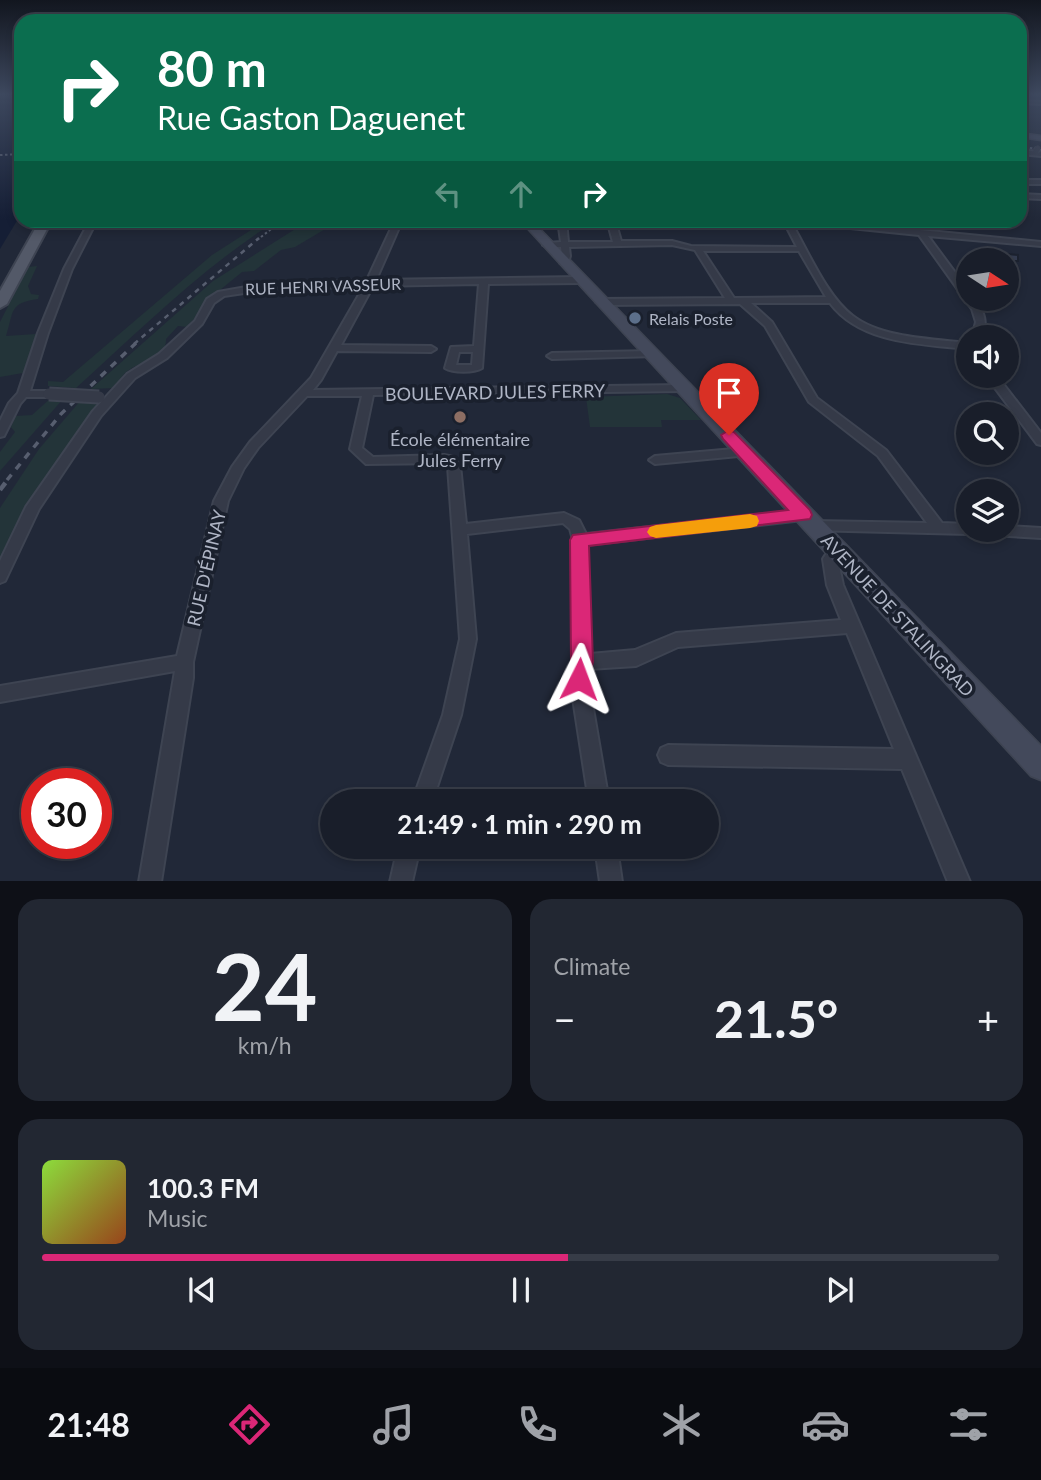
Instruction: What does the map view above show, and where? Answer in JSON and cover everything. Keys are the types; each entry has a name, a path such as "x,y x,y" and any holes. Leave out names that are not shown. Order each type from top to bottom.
{"main road":[{"path":"0,282 32,228"},
{"path":"0,304 42,228"},
{"name":"AVENUE DE STALINGRAD","path":"531,228 1041,766"}],"street":[{"path":"0,433 15,403 23,394 68,269 90,228"},
{"name":"RUE D'ÉPINAY","path":"150,881 184,678 184,662 221,501 238,467 254,445 305,393 334,348 370,283 395,228"},
{"path":"563,228 564,262"},
{"path":"613,228 618,244"},
{"path":"791,228 834,300 848,318 885,333 956,344"},
{"path":"872,228 1041,244"},
{"path":"901,228 904,231"},
{"path":"922,233 956,280"},
{"path":"547,246 672,243 697,248 802,249"},
{"path":"697,248 736,300 769,324 813,400 882,453 938,528"},
{"name":"RUE HENRI VASSEUR","path":"0,577 33,507 104,398 135,372 163,356 199,322 210,301 221,294 257,288 370,283 581,280"},
{"path":"478,349 484,282"},
{"path":"601,302 834,300"},
{"path":"334,348 431,349"},
{"path":"552,356 652,354"},
{"name":"BOULEVARD JULES FERRY","path":"305,393 684,388"},
{"path":"1000,388 1041,441"},
{"path":"368,393 356,449 370,461 450,460 454,465 468,639 452,715 426,789"},
{"path":"23,394 104,398"},
{"path":"655,460 745,452"},
{"path":"459,530 564,518 579,530 582,662 579,679 596,789"},
{"path":"579,540 809,521 956,529"},
{"path":"1019,532 1041,533"},
{"path":"839,552 829,563 851,626 959,881"},
{"path":"582,662 636,658 676,640 851,626"},
{"path":"0,694 184,662"},
{"path":"668,755 907,760"},
{"path":"401,881 406,859"},
{"path":"608,859 611,881"}],"shaded area":[{"path":"254,228 266,228 198,279 76,388 48,386 48,381 63,382 212,255"},
{"path":"297,228 327,228 295,247 281,250 254,271 242,272 203,304 200,312 187,327 178,326 166,339 158,355 127,371 114,388 91,389 213,281"},
{"path":"37,266 28,286 31,294 39,295 38,299 17,306 6,336 36,334 23,373 0,377 0,322 28,267"},
{"path":"667,394 680,398 701,420 661,420 662,427 590,427 586,397"},
{"path":"51,398 63,399 0,471 0,452 15,432 11,427 15,416 32,415"},
{"path":"81,400 95,402 98,406 24,508 0,561 0,508 39,449"}],"water":[{"path":"0,136 14,136 14,226 0,249"}],"railway":[{"path":"1027,147 1041,150"},
{"path":"0,155 14,154"},
{"path":"257,240 273,228"},
{"path":"134,344 259,238"},
{"path":"7,480 61,414 136,343"},
{"path":"0,490 9,478"}],"slow traffic":[{"path":"656,532 750,521"}],"place":[{"name":"Relais Poste","path":"635,318"},
{"name":"École élémentaire Jules Ferry","path":"460,417"}],"route":[{"path":"579,679 582,662 579,540 803,515 729,435"}]}
